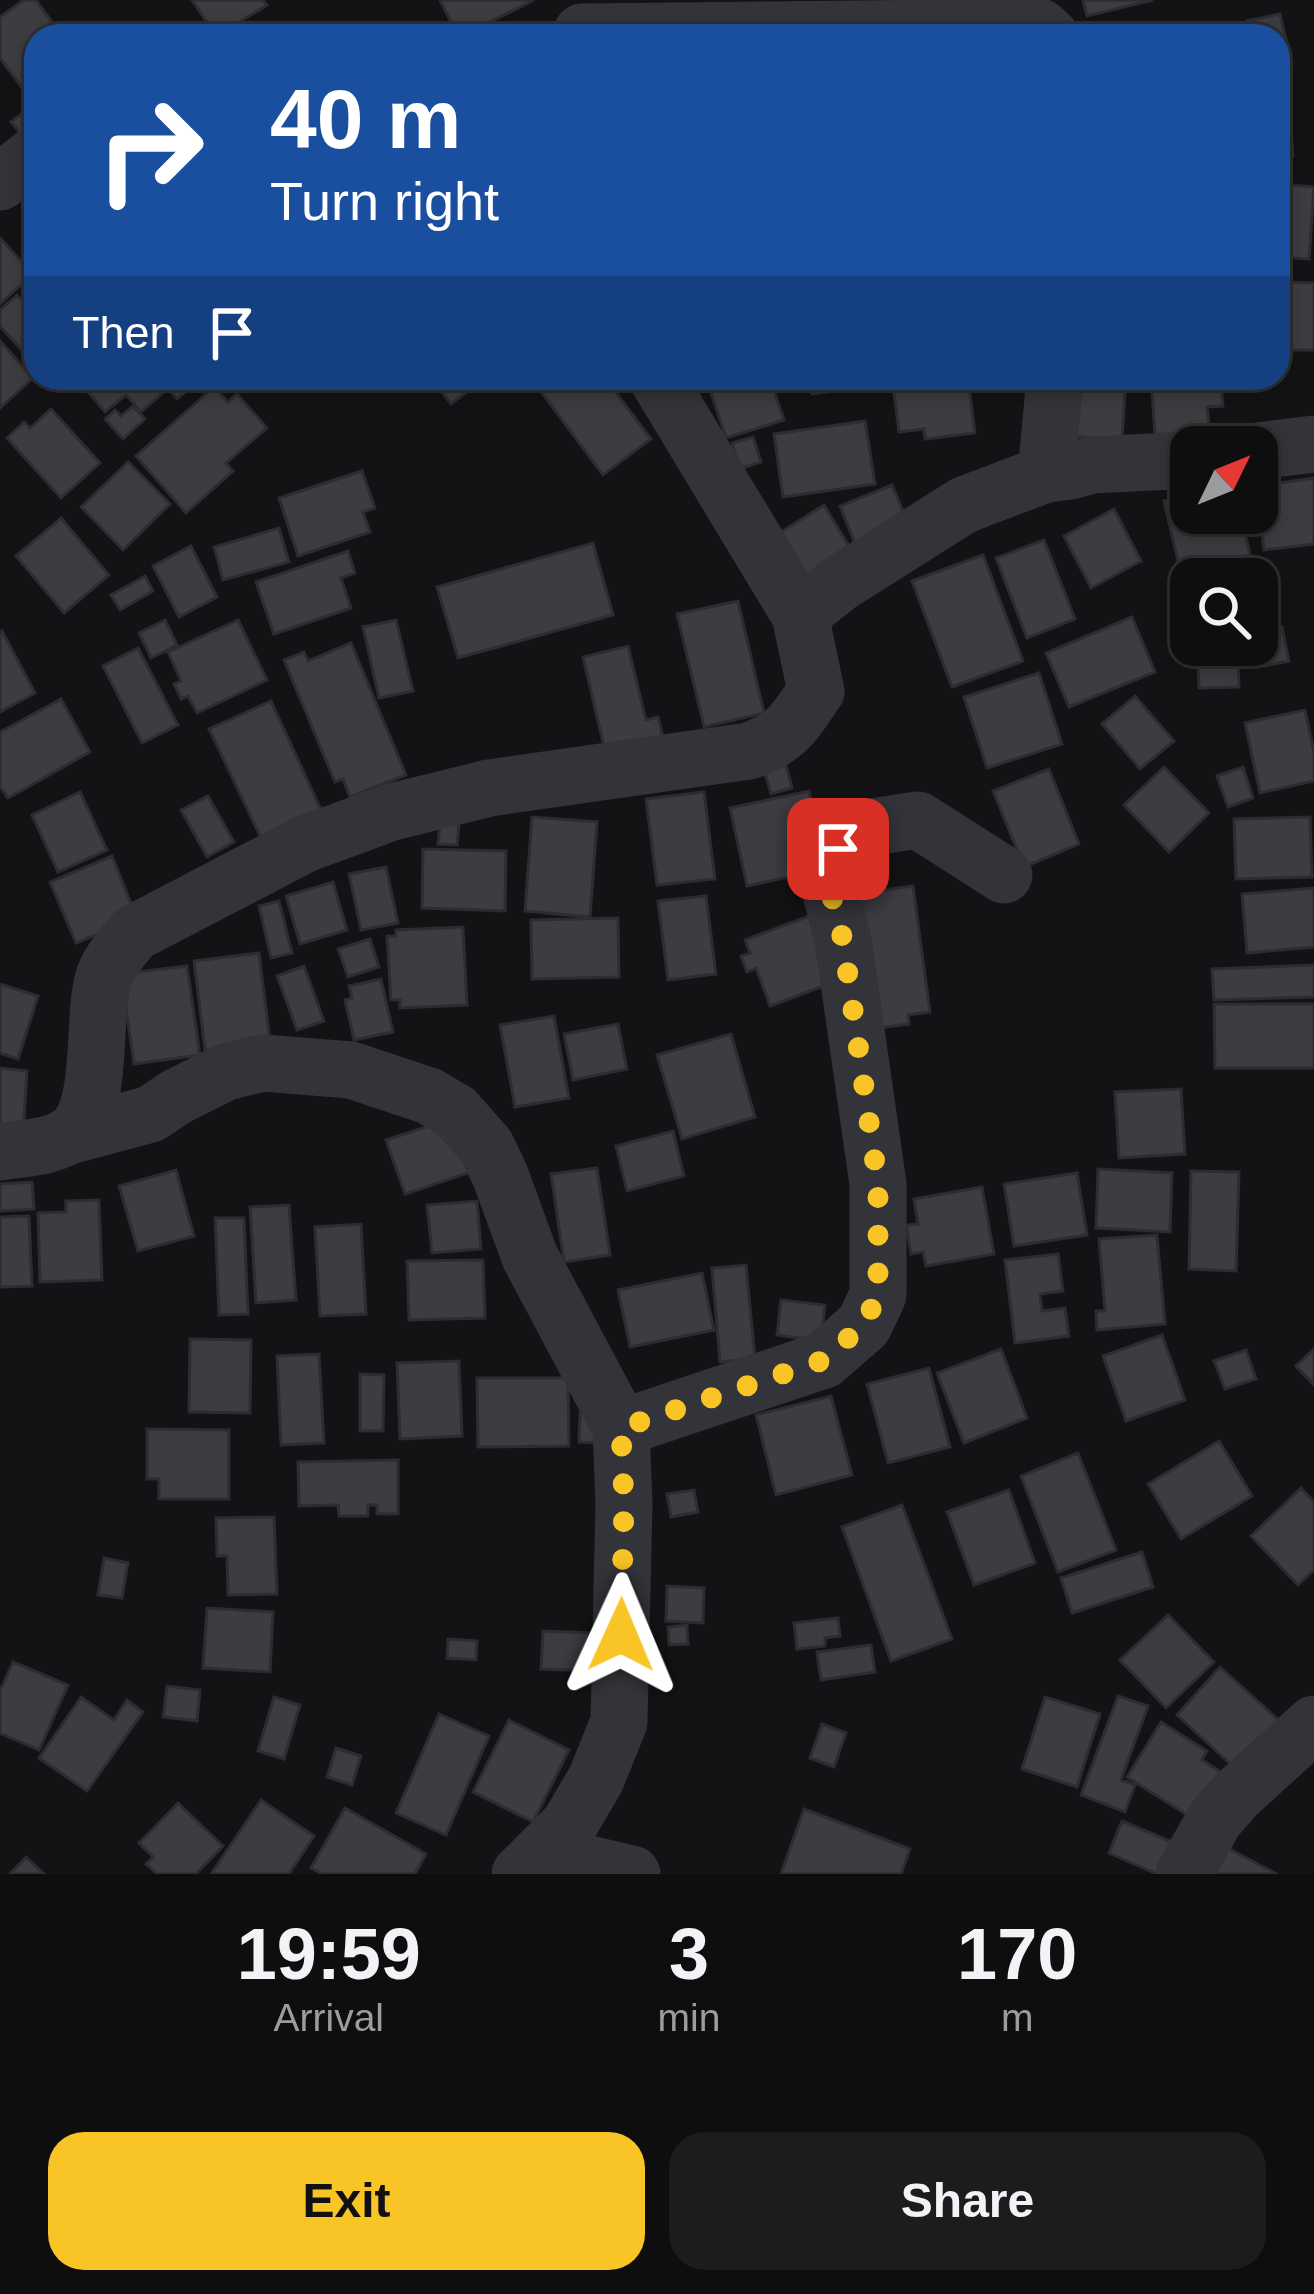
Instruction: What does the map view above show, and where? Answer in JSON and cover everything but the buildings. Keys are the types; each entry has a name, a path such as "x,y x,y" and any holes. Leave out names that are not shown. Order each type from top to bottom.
{"street":[{"path":"582,23 696,24"},
{"path":"0,182 24,163"},
{"path":"69,1136 83,1123 90,1101 103,980 134,934 304,844 392,812 489,788 749,751 776,741 790,727 816,692 800,615 664,390"},
{"path":"1046,474 1054,390"},
{"path":"1278,449 1314,444"},
{"path":"800,615 838,584 964,505 1046,474 1092,465 1170,461"},
{"path":"621,1428 824,1360 864,1324 878,1295 878,1184 843,940 829,885 838,849 865,828 918,820 1004,875"},
{"path":"0,1152 52,1143 151,1114 226,1072 263,1063 351,1070 429,1096 456,1112 486,1146 530,1257 621,1428 620,1722 569,1826 530,1864"},
{"path":"1184,1874 1225,1807 1314,1724"},
{"path":"530,1864 632,1874"}],"route":[{"path":"621,1635 621,1428 824,1360 864,1324 878,1295 878,1184 843,940 829,885 838,849"}]}
